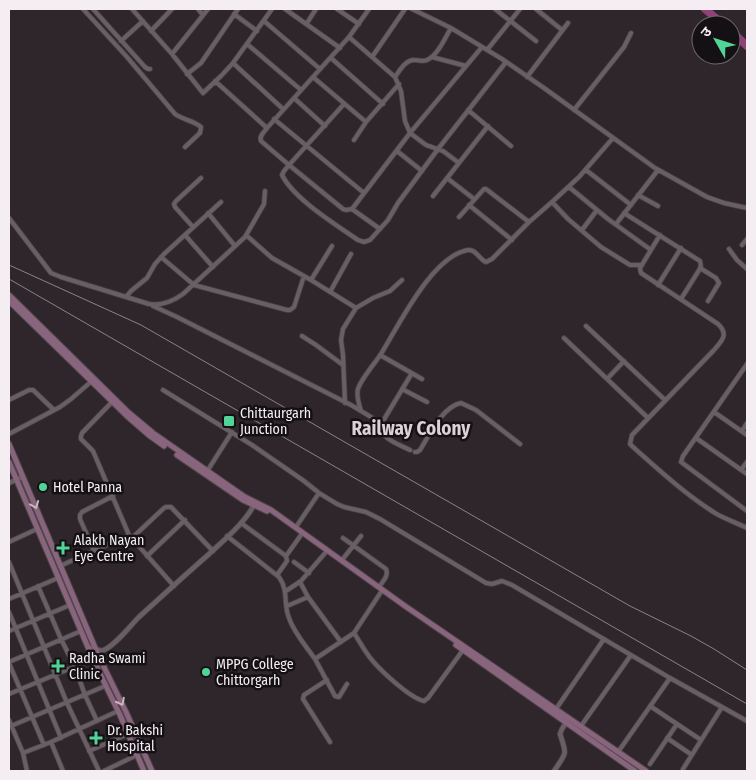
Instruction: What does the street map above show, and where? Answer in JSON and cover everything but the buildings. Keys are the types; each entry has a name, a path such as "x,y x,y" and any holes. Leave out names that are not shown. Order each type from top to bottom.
{"main road":[{"path":"9,295 93,380 112,402 150,436 270,512 463,650 568,720 635,771"},
{"path":"9,301 141,424 206,473"},
{"path":"9,444 96,650 152,771"},
{"path":"9,462 93,659 144,771"},
{"path":"255,504 271,510 296,527 380,590 556,709 568,720 581,726 646,771"}],"street":[{"path":"83,9 175,114 200,126 200,133 185,147"},
{"path":"93,9 145,67 150,68"},
{"path":"132,9 172,54 202,93 233,63 272,9"},
{"path":"151,31 172,9"},
{"path":"198,9 203,15"},
{"path":"172,54 208,9"},
{"path":"187,74 201,63 238,9"},
{"path":"285,9 340,48"},
{"path":"306,23 316,9"},
{"path":"337,9 359,24"},
{"path":"369,9 340,48 274,119 260,137 261,141 289,165 346,210 352,209 410,133 466,66 520,9"},
{"path":"372,57 405,9"},
{"path":"412,9 485,48 658,170 707,197 747,208"},
{"path":"496,9 536,41"},
{"path":"536,9 562,30"},
{"path":"234,14 257,31"},
{"path":"264,21 320,69"},
{"path":"121,41 143,22"},
{"path":"528,77 568,23"},
{"path":"394,77 409,60 423,61 432,57 450,28"},
{"path":"574,110 624,48 631,33"},
{"path":"349,37 394,77 399,84 405,121 410,133 426,145 438,149 458,162"},
{"path":"247,44 301,90"},
{"path":"432,57 466,66"},
{"path":"331,58 382,104"},
{"path":"344,104 282,175 288,186 300,198 358,240 368,242 388,220 398,203 438,149 506,62"},
{"path":"233,63 283,109"},
{"path":"313,77 366,122"},
{"path":"215,81 267,128"},
{"path":"354,140 366,122 399,84"},
{"path":"294,98 325,126"},
{"path":"468,110 511,146"},
{"path":"274,119 364,193"},
{"path":"433,196 488,126"},
{"path":"361,411 357,396 358,388 426,280 447,260 467,250 475,252 483,261 488,262 569,187 613,138"},
{"path":"396,151 422,171"},
{"path":"586,170 631,205"},
{"path":"616,224 658,170"},
{"path":"193,227 174,204 201,178"},
{"path":"447,178 474,200"},
{"path":"569,187 650,250"},
{"path":"459,216 482,190 486,189 529,222"},
{"path":"149,304 157,305 174,300 183,294 236,246 246,236 264,204 265,190"},
{"path":"638,195 658,206"},
{"path":"126,297 147,278 161,257 221,202"},
{"path":"552,202 601,246 630,265 642,265"},
{"path":"469,205 512,240"},
{"path":"352,209 380,229"},
{"path":"582,230 597,210"},
{"path":"624,213 698,259 701,264 700,268 681,299"},
{"path":"208,214 236,246"},
{"path":"9,218 51,273 149,304 177,317 361,411 379,423 385,436 412,451 418,452 445,412 451,406 461,403 476,410 520,444"},
{"path":"185,235 212,268"},
{"path":"660,235 642,265 641,273 718,324 723,328 724,336 714,350 632,435 630,444 700,503 717,514 747,528"},
{"path":"246,236 272,258 356,308"},
{"path":"742,246 747,239"},
{"path":"311,280 332,246"},
{"path":"658,285 681,248"},
{"path":"729,249 747,269"},
{"path":"330,292 351,254"},
{"path":"161,257 194,285 287,310 290,310 296,304 304,276"},
{"path":"700,268 716,278 720,283 708,301"},
{"path":"345,403 341,340 343,329 356,308 390,291 402,280"},
{"path":"586,326 665,400"},
{"path":"302,336 344,365"},
{"path":"564,338 648,418"},
{"path":"380,355 422,379"},
{"path":"607,379 624,361"},
{"path":"747,366 683,456 681,462 747,511"},
{"path":"380,426 412,373"},
{"path":"9,434 54,410 71,399 93,380"},
{"path":"402,389 427,402"},
{"path":"9,400 29,390 33,390 54,410"},
{"path":"163,390 232,432 337,504 366,512 380,519 486,583 492,584 502,581 512,585 747,721"},
{"path":"112,402 82,434 81,438 93,451 131,537 174,586"},
{"path":"714,412 747,435"},
{"path":"742,431 747,423"},
{"path":"206,473 232,432"},
{"path":"696,438 747,474"},
{"path":"741,470 747,462"},
{"path":"9,483 22,477"},
{"path":"296,527 319,493"},
{"path":"94,551 80,519 80,514 113,496"},
{"path":"88,647 104,650 109,647 138,618 213,551 241,523 255,504"},
{"path":"60,566 131,537 166,507 173,508 213,551"},
{"path":"147,556 184,520"},
{"path":"241,523 286,556"},
{"path":"9,542 37,529"},
{"path":"277,575 287,561 286,556 301,535"},
{"path":"227,536 277,575 283,582 286,591 288,616 292,625 315,659 333,693 337,697 341,696 347,684"},
{"path":"342,560 361,536"},
{"path":"315,659 354,633 387,576 387,570 343,538"},
{"path":"286,591 300,582 326,552"},
{"path":"9,562 67,703 99,771"},
{"path":"294,562 309,573"},
{"path":"9,599 58,578"},
{"path":"300,582 308,597 341,642"},
{"path":"38,586 97,721"},
{"path":"287,606 308,597"},
{"path":"9,631 70,604"},
{"path":"9,612 61,738"},
{"path":"44,745 9,662 81,631"},
{"path":"354,633 373,661 406,692 424,701 463,650"},
{"path":"556,709 604,639"},
{"path":"581,726 631,655"},
{"path":"9,694 93,659"},
{"path":"618,752 670,678"},
{"path":"327,680 304,695 303,698 330,742"},
{"path":"11,726 105,686"},
{"path":"650,706 701,740"},
{"path":"683,769 722,708"},
{"path":"24,753 118,712"},
{"path":"9,720 24,753 27,771"},
{"path":"554,771 565,753 560,734 568,720"},
{"path":"650,764 677,724"},
{"path":"90,751 128,734"},
{"path":"667,738 692,755"},
{"path":"51,742 63,771"},
{"path":"104,771 137,755"}],"waterway":[{"path":"705,9 712,15"},
{"path":"741,40 747,46"}],"railway":[{"path":"9,265 141,325 630,606 691,636 747,670"},
{"path":"9,279 747,704"}],"place":[{"name":"Chittaurgarh Junction","path":"229,421"},
{"name":"Hotel Panna","path":"43,487"},
{"name":"Alakh Nayan Eye Centre","path":"63,548"},
{"name":"Radha Swami Clinic","path":"58,666"},
{"name":"MPPG College Chittorgarh","path":"206,672"},
{"name":"Dr. Bakshi Hospital","path":"96,738"}],"district":[{"name":"Railway Colony","path":"411,428"}]}
